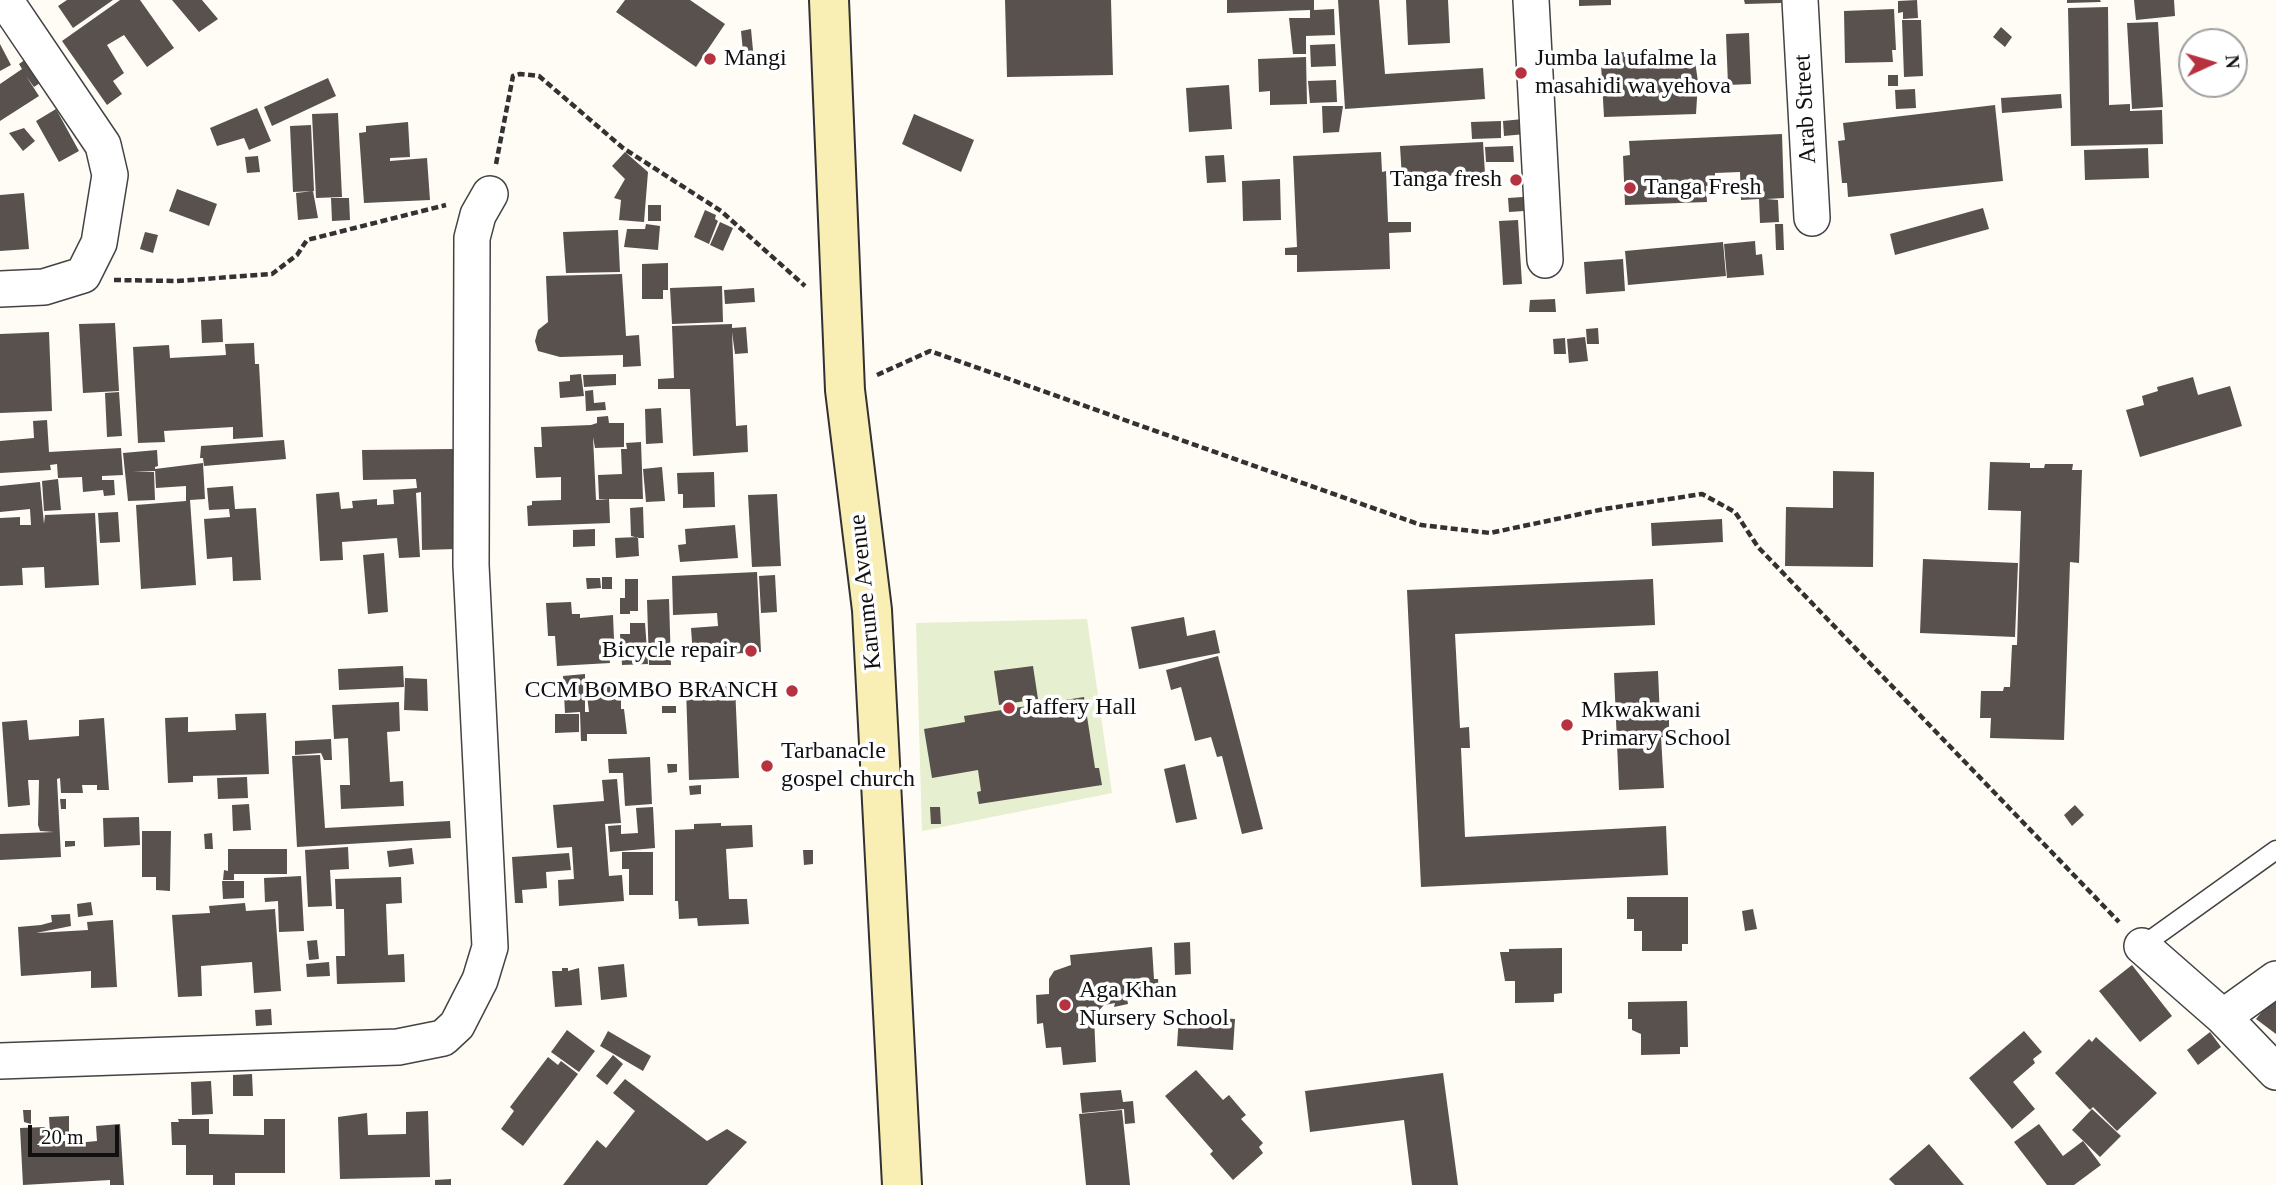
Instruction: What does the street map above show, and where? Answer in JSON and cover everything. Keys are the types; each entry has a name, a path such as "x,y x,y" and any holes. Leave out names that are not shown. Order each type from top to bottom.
{"main road":[{"name":"Karume Avenue","path":"829,0 845,390 872,610 902,1185"}],"street":[{"path":"1531,0 1545,260"},
{"name":"Arab Street","path":"1800,0 1812,218"},
{"path":"0,289 44,287 83,275 99,243 110,175 103,145 9,6"},
{"path":"0,1061 398,1047 443,1038 462,1016 480,980 490,947 471,565 472,239 478,215 490,194"},
{"path":"2142,946 2223,1017 2276,1072"},
{"path":"2223,1017 2276,979"}],"lane":[{"path":"2142,946 2276,850"}],"path":[{"path":"845,390 930,351 1421,525 1490,533 1604,509 1702,494 1735,512 1758,547 2142,946"}],"green space":[{"name":"Jaffery Hall","path":"1087,619 1112,793 922,831 916,623"}],"building":[{"path":"67,0 113,0 73,28 58,6"},
{"path":"120,0 140,0 174,48 147,67 124,35 107,45 124,73 113,81 122,94 107,105 62,41"},
{"path":"172,0 202,0 218,19 199,32"},
{"path":"625,0 690,0 725,24 696,67 616,12"},
{"path":"1005,0 1111,0 1113,75 1007,77"},
{"path":"1227,0 1314,0 1314,10 1334,9 1335,35 1306,36 1306,54 1293,54 1289,18 1310,18 1310,10 1227,13"},
{"path":"1338,0 1379,0 1385,74 1483,68 1485,99 1345,109"},
{"path":"1406,0 1448,0 1450,43 1408,45"},
{"path":"1579,0 1611,0 1611,5 1579,6"},
{"path":"1744,0 1781,0 1781,3 1745,4"},
{"path":"1917,0 1918,18 1903,19 1903,12 1898,13 1898,1"},
{"path":"2067,0 2100,0 2101,2 2067,3"},
{"path":"2134,0 2174,0 2175,16 2136,20"},
{"path":"2108,7 2109,105 2130,104 2130,111 2162,110 2163,144 2071,146 2068,8"},
{"path":"1894,9 1896,50 1892,50 1893,62 1845,63 1844,11"},
{"path":"1902,20 1921,20 1923,76 1904,77"},
{"path":"2158,22 2163,107 2132,109 2127,23"},
{"path":"2001,27 2012,37 2005,47 1993,37"},
{"path":"751,29 754,61 744,62 741,31"},
{"path":"1749,33 1751,84 1728,85 1726,34"},
{"path":"0,44 11,65 0,71"},
{"path":"1335,44 1336,66 1311,67 1310,45"},
{"path":"1629,52 1629,62 1668,60 1668,54 1694,54 1698,82 1696,114 1604,117 1601,64 1605,64 1605,53"},
{"path":"33,54 49,77 34,87 26,76 39,96 0,121 0,84 22,69 19,64"},
{"path":"1306,57 1307,104 1270,105 1270,91 1259,92 1258,59"},
{"path":"1888,75 1898,75 1898,86 1888,86"},
{"path":"328,78 336,96 272,126 264,107"},
{"path":"1336,80 1337,102 1310,103 1308,81"},
{"path":"1229,85 1232,129 1189,132 1186,88"},
{"path":"1915,89 1916,108 1896,109 1895,90"},
{"path":"2061,94 2062,108 2002,113 2001,98"},
{"path":"1995,105 2003,181 1848,197 1847,183 1842,183 1838,141 1845,140 1843,123"},
{"path":"1322,106 1343,106 1339,132 1323,133"},
{"path":"257,108 271,141 249,150 244,138 217,146 210,128"},
{"path":"56,109 79,151 59,162 36,121"},
{"path":"338,113 342,197 316,198 312,114"},
{"path":"914,114 974,140 961,172 902,144"},
{"path":"1523,119 1525,134 1504,136 1503,121"},
{"path":"1501,121 1501,138 1472,139 1471,122"},
{"path":"408,122 410,157 390,158 390,161 427,158 430,200 364,203 359,133 366,132 366,126"},
{"path":"311,125 314,191 293,192 290,126"},
{"path":"24,128 35,141 23,151 9,133"},
{"path":"1782,134 1784,198 1766,199 1778,200 1779,222 1760,223 1759,199 1741,200 1740,172 1715,173 1715,186 1706,186 1707,202 1625,205 1623,156 1630,155 1629,141"},
{"path":"1483,142 1485,174 1402,178 1400,146"},
{"path":"1513,146 1514,162 1486,162 1485,147"},
{"path":"2148,148 2149,178 2085,180 2084,150"},
{"path":"625,152 648,172 644,222 619,220 621,200 614,198 625,179 612,166"},
{"path":"1381,152 1382,172 1386,171 1388,222 1411,222 1411,232 1389,233 1390,269 1297,272 1297,255 1285,255 1285,248 1297,247 1293,156"},
{"path":"1224,155 1226,182 1207,183 1205,156"},
{"path":"258,156 260,172 247,173 245,157"},
{"path":"1280,179 1281,220 1243,221 1242,181"},
{"path":"177,189 217,204 209,226 169,211"},
{"path":"313,191 318,218 298,220 296,193"},
{"path":"24,193 29,249 0,251 0,195"},
{"path":"1523,197 1524,211 1509,212 1508,198"},
{"path":"331,198 349,198 350,220 332,221"},
{"path":"648,205 661,205 661,221 648,221"},
{"path":"1983,208 1989,229 1895,255 1890,234"},
{"path":"705,210 716,215 715,219 718,221 709,244 694,237"},
{"path":"1518,220 1522,284 1503,285 1499,221"},
{"path":"720,222 733,228 723,251 710,245"},
{"path":"646,224 660,226 658,250 624,247 627,229 645,229"},
{"path":"1775,224 1783,224 1784,250 1776,250"},
{"path":"618,230 620,272 566,273 563,232"},
{"path":"145,232 158,235 153,253 140,249"},
{"path":"1755,241 1756,255 1762,254 1764,275 1727,278 1724,244"},
{"path":"1723,242 1726,276 1628,285 1625,251"},
{"path":"1623,259 1625,291 1586,294 1584,262"},
{"path":"668,263 668,290 663,290 663,299 642,299 642,264"},
{"path":"622,274 626,336 639,335 641,366 623,367 623,355 560,357 538,351 535,341 538,330 548,322 546,276"},
{"path":"722,286 723,322 672,324 670,288"},
{"path":"754,288 755,302 725,304 724,290"},
{"path":"1555,299 1556,312 1529,312 1530,300"},
{"path":"222,319 223,342 202,343 201,320"},
{"path":"115,323 119,391 83,393 79,324"},
{"path":"732,324 732,328 746,327 748,353 735,354 732,332 736,426 747,425 748,452 693,456 690,389 658,389 658,379 674,378 672,326"},
{"path":"1598,328 1599,344 1587,344 1586,329"},
{"path":"49,332 52,411 0,413 0,334"},
{"path":"1585,337 1588,361 1569,363 1567,339"},
{"path":"1565,338 1566,354 1554,354 1553,339"},
{"path":"254,343 255,364 259,364 263,437 233,439 233,427 164,431 165,442 138,443 133,347 169,345 170,358 226,355 225,344"},
{"path":"581,374 584,396 560,398 559,382 570,381 570,375"},
{"path":"616,374 616,385 584,387 583,375"},
{"path":"2193,377 2198,395 2230,386 2242,426 2140,457 2126,410 2144,405 2142,396 2158,391 2157,387"},
{"path":"593,390 594,403 605,402 606,410 586,411 585,391"},
{"path":"119,392 122,436 107,437 105,393"},
{"path":"661,408 663,443 646,444 645,409"},
{"path":"608,416 609,423 624,423 624,447 595,448 593,437 596,500 609,499 610,523 528,526 527,506 532,505 532,501 561,500 561,477 536,478 534,447 542,447 541,427 591,425 597,423 597,417"},
{"path":"47,420 49,452 121,448 123,475 102,476 102,480 114,480 115,495 104,496 103,490 83,492 82,477 58,478 57,464 50,465 51,470 0,473 0,441 34,438 33,421"},
{"path":"284,440 286,459 204,466 203,458 200,458 201,446"},
{"path":"641,442 643,499 599,499 598,475 622,474 621,449 627,449 626,443"},
{"path":"453,449 455,549 422,550 421,492 416,493 420,557 399,558 397,538 342,542 343,560 320,561 316,494 339,492 341,509 353,508 352,501 377,499 377,505 394,504 393,490 417,488 416,479 363,480 362,450"},
{"path":"157,450 158,466 155,471 133,472 154,472 155,500 128,501 123,453"},
{"path":"1990,462 2030,463 2030,468 2044,468 2045,464 2073,464 2072,470 2082,470 2079,563 2070,562 2064,740 1990,738 1991,718 1980,718 1981,691 2003,691 2004,687 2010,687 2012,645 2017,645 2021,511 1988,510"},
{"path":"203,463 205,499 190,500 196,585 141,589 136,505 186,501 186,486 156,488 155,469"},
{"path":"662,467 665,501 646,502 643,469"},
{"path":"1833,471 1874,472 1873,567 1785,566 1786,507 1833,508"},
{"path":"714,472 715,507 683,508 683,494 678,494 677,473"},
{"path":"58,479 61,510 44,511 42,481"},
{"path":"40,482 44,524 45,515 95,513 99,585 45,588 44,567 22,568 23,585 0,586 0,518 20,517 20,525 31,525 30,509 0,512 0,486"},
{"path":"233,486 235,509 256,508 261,580 233,581 232,557 207,559 204,519 230,517 229,509 209,510 207,488"},
{"path":"777,494 781,566 752,567 748,495"},
{"path":"643,507 644,538 631,536 630,508"},
{"path":"118,512 120,542 100,543 98,513"},
{"path":"1722,519 1723,542 1652,546 1651,523"},
{"path":"735,525 738,558 680,562 678,545 686,544 685,529"},
{"path":"595,529 595,546 573,547 573,530"},
{"path":"638,537 639,556 616,558 615,538"},
{"path":"384,553 388,612 368,614 363,555"},
{"path":"1923,559 2018,563 2015,637 1920,633"},
{"path":"757,572 761,652 693,656 691,628 718,626 717,613 673,615 672,576"},
{"path":"775,575 777,612 761,613 759,576"},
{"path":"602,577 612,577 612,589 602,589"},
{"path":"586,578 600,578 601,588 587,589"},
{"path":"625,579 638,579 638,611 620,614 620,598 625,598"},
{"path":"1653,579 1655,625 1455,634 1460,728 1469,727 1470,748 1461,748 1465,837 1666,826 1668,875 1421,887 1407,590"},
{"path":"669,599 671,665 649,665 647,600"},
{"path":"571,602 572,614 580,614 580,618 613,615 614,639 608,639 610,663 557,666 555,636 548,636 546,603"},
{"path":"1184,617 1187,636 1215,630 1220,653 1139,669 1131,627"},
{"path":"630,623 645,623 648,664 622,665 620,634 630,634"},
{"path":"1218,656 1263,829 1242,834 1222,756 1217,757 1211,737 1195,741 1181,687 1171,690 1166,670"},
{"path":"403,666 404,687 339,690 338,669"},
{"path":"1033,666 1038,699 999,705 994,671"},
{"path":"1658,671 1660,718 1669,718 1669,737 1661,737 1664,788 1619,790 1614,673"},
{"path":"585,674 585,712 589,712 586,686 621,686 621,709 624,709 627,734 587,734 587,741 581,741 580,712 565,713 563,676"},
{"path":"405,678 427,679 428,711 404,710"},
{"path":"735,686 739,778 689,780 686,688"},
{"path":"1084,697 1095,768 1099,768 1102,785 979,804 977,792 981,791 978,770 932,778 924,729 965,722 964,716"},
{"path":"399,702 400,731 387,732 390,782 403,781 404,806 341,809 340,785 350,785 348,738 334,739 332,705"},
{"path":"662,706 676,706 676,713 662,713"},
{"path":"266,713 269,774 193,776 193,782 168,783 165,718 188,717 188,732 236,730 235,714"},
{"path":"555,714 579,714 579,732 555,733"},
{"path":"104,718 109,790 97,790 97,785 82,785 83,793 61,793 60,778 57,779 61,857 0,860 0,834 54,832 40,831 38,825 39,780 28,780 30,805 8,807 2,722 27,720 29,740 79,736 79,720"},
{"path":"331,739 332,760 324,760 321,753 295,755 295,741"},
{"path":"320,755 325,828 450,821 451,838 297,847 292,756"},
{"path":"650,757 652,804 625,806 623,773 609,773 608,759"},
{"path":"667,764 677,764 677,772 668,773"},
{"path":"1185,764 1197,819 1176,823 1164,769"},
{"path":"247,777 248,798 218,799 217,778"},
{"path":"617,779 621,823 605,824 609,876 622,875 624,901 559,906 558,880 574,879 572,847 557,848 553,805 604,801 602,780"},
{"path":"701,785 701,794 690,795 689,786"},
{"path":"60,799 66,799 66,809 61,809"},
{"path":"249,804 251,830 233,831 232,805"},
{"path":"2075,805 2084,815 2072,826 2064,815"},
{"path":"653,807 655,848 610,852 608,826 621,825 621,834 638,833 636,808"},
{"path":"930,807 940,807 941,824 931,824"},
{"path":"139,817 140,845 104,847 103,818"},
{"path":"721,823 721,826 752,825 753,847 726,849 729,899 747,899 749,924 698,926 697,918 679,919 678,901 675,901 675,830 694,829 694,824"},
{"path":"142,831 171,831 170,891 156,890 156,877 142,877"},
{"path":"212,833 213,849 205,849 204,834"},
{"path":"65,841 75,841 75,846 65,847"},
{"path":"348,847 349,869 330,870 332,906 308,907 305,850"},
{"path":"412,848 414,864 389,867 387,851"},
{"path":"228,849 287,849 287,874 234,874 234,880 223,880 224,870 228,871"},
{"path":"803,850 813,850 813,864 804,865"},
{"path":"622,852 653,852 653,895 629,895 629,869 622,869"},
{"path":"569,853 571,870 546,872 547,888 522,890 523,903 515,903 512,857"},
{"path":"301,876 304,931 279,932 278,901 265,902 264,878"},
{"path":"401,877 402,903 386,904 388,955 404,954 405,982 337,984 336,956 345,956 344,909 336,909 335,879"},
{"path":"222,881 244,881 244,898 223,899"},
{"path":"1627,897 1688,897 1688,944 1682,944 1682,951 1642,951 1642,931 1634,931 1634,919 1627,919"},
{"path":"91,902 93,915 78,917 77,904"},
{"path":"245,903 246,911 275,909 281,991 254,993 252,962 201,966 202,996 178,997 172,915 210,913 209,906"},
{"path":"1753,909 1757,929 1745,931 1742,911"},
{"path":"70,914 71,926 36,933 88,930 87,922 113,920 117,987 91,988 91,971 21,976 18,927 52,922 51,915"},
{"path":"317,940 319,959 309,960 307,941"},
{"path":"1190,942 1191,974 1175,975 1174,943"},
{"path":"1152,947 1154,979 1158,979 1159,991 1126,993 1128,1004 1114,1007 1115,1003 1104,1005 1094,1016 1096,1062 1063,1065 1061,1047 1046,1048 1043,1023 1037,1024 1036,995 1049,994 1049,979 1054,971 1071,965 1070,955"},
{"path":"1562,948 1562,993 1554,994 1554,1002 1515,1003 1515,981 1505,981 1500,952 1509,952 1509,949"},
{"path":"329,962 330,976 307,977 306,964"},
{"path":"624,964 627,997 601,1000 598,967"},
{"path":"2132,965 2172,1016 2140,1042 2099,991"},
{"path":"562,968 568,968 568,971 579,968 582,1005 555,1007 552,971 562,971"},
{"path":"2276,994 2276,1034 2256,1019"},
{"path":"1687,1001 1688,1047 1680,1047 1680,1054 1641,1055 1641,1034 1632,1030 1632,1019 1628,1019 1628,1002"},
{"path":"271,1009 272,1025 256,1026 255,1010"},
{"path":"1179,1015 1235,1019 1233,1050 1177,1046"},
{"path":"567,1030 595,1051 579,1072 551,1052"},
{"path":"608,1031 651,1056 643,1071 600,1046"},
{"path":"2024,1031 2042,1052 2033,1059 2035,1063 2013,1082 2035,1109 2012,1129 1969,1078"},
{"path":"2210,1032 2221,1047 2198,1065 2187,1050"},
{"path":"2096,1037 2157,1093 2117,1131 2093,1107 2090,1110 2055,1073 2089,1039 2092,1042"},
{"path":"613,1055 623,1064 607,1085 596,1076"},
{"path":"548,1057 558,1065 561,1061 578,1074 523,1146 501,1129 514,1111 510,1107"},
{"path":"1196,1070 1223,1100 1229,1095 1246,1115 1241,1119 1263,1143 1259,1147 1263,1153 1233,1180 1210,1154 1213,1151 1165,1096"},
{"path":"1443,1073 1458,1185 1412,1185 1404,1120 1310,1132 1305,1091"},
{"path":"252,1074 253,1096 233,1096 233,1075"},
{"path":"625,1079 707,1141 727,1129 747,1142 707,1185 563,1185 597,1140 606,1148 635,1111 613,1093"},
{"path":"211,1081 213,1114 192,1115 191,1082"},
{"path":"1121,1090 1123,1102 1133,1101 1135,1123 1125,1124 1124,1109 1082,1113 1080,1093"},
{"path":"2092,1109 2121,1136 2100,1157 2072,1130"},
{"path":"23,1110 31,1110 31,1124 24,1122"},
{"path":"1122,1110 1130,1185 1086,1185 1079,1114"},
{"path":"428,1111 430,1177 340,1179 338,1117 367,1113 368,1135 406,1134 406,1112"},
{"path":"69,1116 69,1135 54,1135 54,1132 50,1132 49,1117"},
{"path":"178,1119 209,1119 209,1134 264,1135 264,1119 285,1119 285,1173 235,1173 235,1185 213,1185 213,1175 186,1175 186,1145 172,1145 171,1122 179,1122"},
{"path":"120,1124 124,1185 110,1185 110,1180 23,1185 20,1128 45,1127 46,1142 65,1141 65,1144 97,1141 96,1126"},
{"path":"2039,1124 2063,1156 2083,1141 2101,1165 2074,1185 2047,1185 2014,1142"},
{"path":"1929,1144 1964,1185 1895,1185 1889,1179"},
{"path":"451,1179 451,1185 435,1185 435,1180"}],"place":[{"name":"Mangi","path":"710,59"},
{"name":"Jumba la ufalme la masahidi wa yehova","path":"1521,73"},
{"name":"Tanga fresh","path":"1516,180"},
{"name":"Tanga Fresh","path":"1630,188"},
{"name":"Bicycle repair","path":"751,651"},
{"name":"CCM BOMBO BRANCH","path":"792,691"},
{"name":"Jaffery Hall","path":"1009,708"},
{"name":"Mkwakwani Primary School","path":"1567,725"},
{"name":"Tarbanacle gospel church","path":"767,766"},
{"name":"Aga Khan Nursery School","path":"1065,1005"}]}
